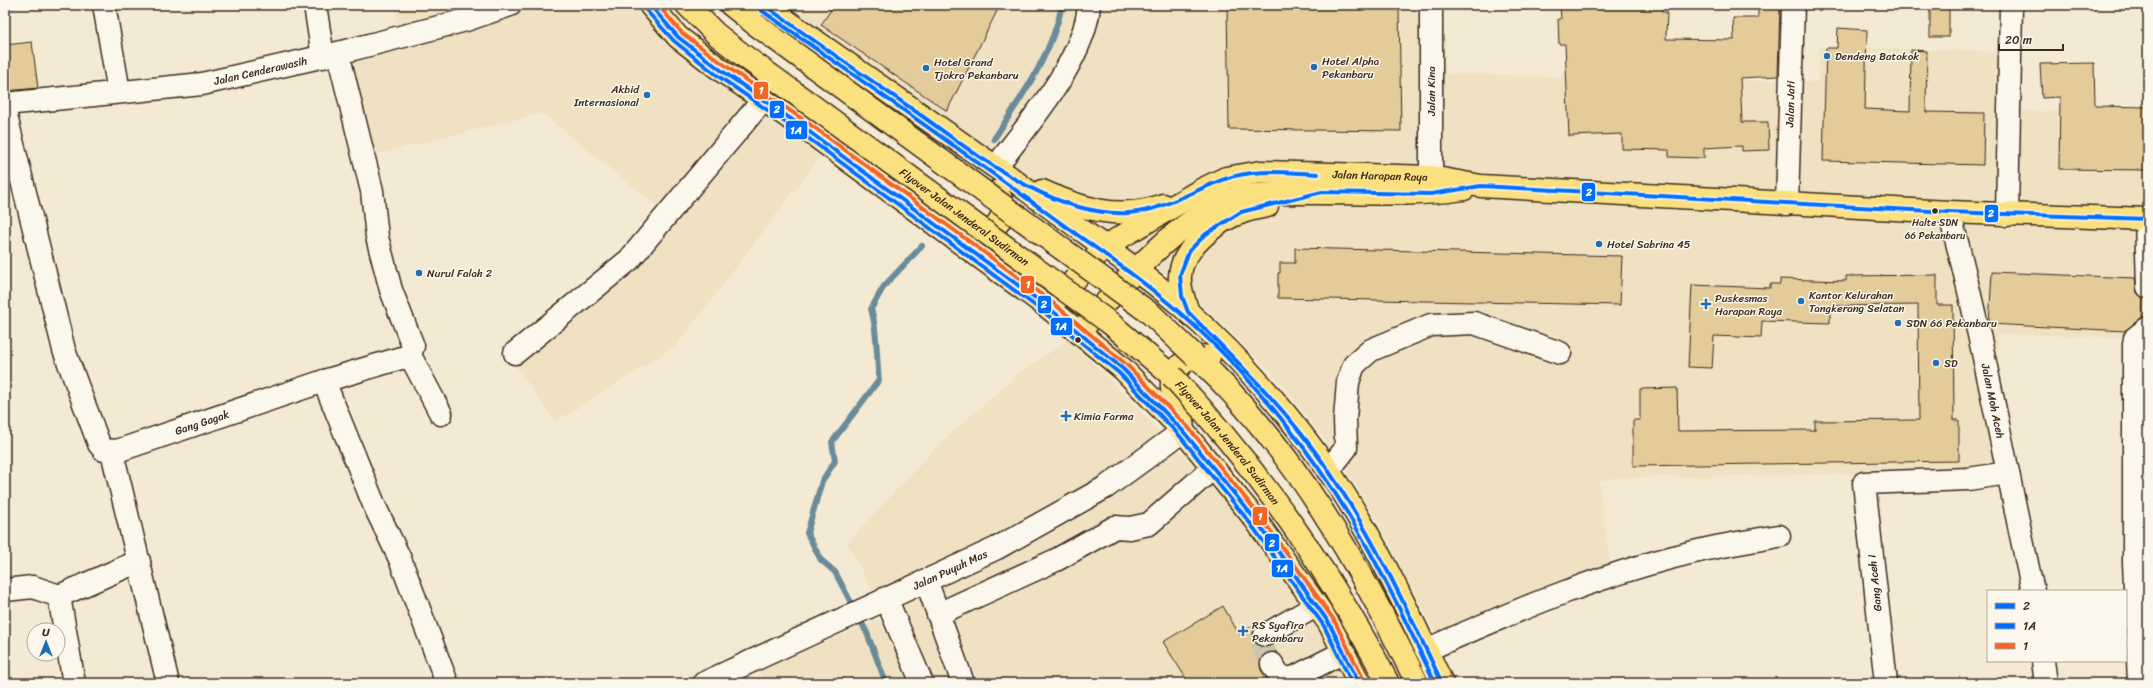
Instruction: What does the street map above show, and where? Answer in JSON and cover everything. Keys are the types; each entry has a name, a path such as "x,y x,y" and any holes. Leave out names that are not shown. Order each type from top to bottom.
{"main road":[{"path":"650,5 678,37 722,71 1049,308 1123,369 1183,431 1254,519 1329,623 1359,683"},
{"name":"Flyover Jalan Jenderal Sudirman","path":"687,5 716,34 744,56 1110,323 1172,376 1211,418 1252,467 1290,520 1354,620 1388,683"},
{"path":"731,5 1151,314 1210,371 1278,447 1330,521 1376,602 1417,683"},
{"path":"764,5 1004,172 1046,206 1135,269 1188,312 1252,375 1287,416 1328,471 1362,525 1442,683"},
{"path":"902,200 931,204 972,232 986,232 999,224 1004,209 1003,201 992,188 959,164 951,136"},
{"path":"1004,172 1072,204 1102,212 1129,213 1157,207 1200,190"},
{"name":"Jalan Harapan Raya","path":"1049,308 1104,247 1200,190 1226,178 1261,172 1431,177 1481,186 1787,204 2007,215 2147,219"},
{"name":"Jalan Harapan Raya","path":"1080,332 1150,254 1198,216 1216,205 1234,198 1322,192 1431,194 1481,186"},
{"path":"1188,312 1182,296 1180,275 1183,263 1189,251 1206,234 1241,212 1322,192"},
{"path":"1183,431 1181,406 1175,398 1172,389 1173,378 1177,370 1184,362 1192,357 1212,357 1227,369 1252,375"}],"street":[{"path":"104,5 119,92"},
{"path":"314,5 331,55 372,191 377,237 391,290 413,346 409,358 413,361 441,414"},
{"name":"Jalan Cenderawasih","path":"5,104 202,84 331,55 466,20 510,5"},
{"path":"1004,172 1059,83 1082,35 1089,5"},
{"name":"Jalan Kina","path":"1431,5 1431,177"},
{"name":"Jalan Jati","path":"1787,204 1793,5"},
{"path":"2007,215 2011,5"},
{"path":"515,353 629,260 763,100"},
{"path":"5,112 64,350 99,444 104,450 112,452 168,683"},
{"name":"Jalan Moh Aceh","path":"1949,212 1995,407 2033,590"},
{"path":"2147,219 2148,287"},
{"path":"1328,471 1346,448 1347,436 1345,419 1348,382 1354,365 1371,350 1431,325 1474,323 1560,353"},
{"path":"2140,683 2134,562 2134,344 2135,338 2148,328"},
{"name":"Gang Gagak","path":"112,452 324,381 401,358 409,358"},
{"path":"324,381 375,507 400,559 447,683"},
{"name":"Jalan Puyuh Mas","path":"704,683 731,677 878,601 997,548 1106,487 1183,431"},
{"path":"938,614 1056,560 1114,527 1130,528 1149,524 1213,468"},
{"name":"Gang Aceh I","path":"1886,683 1864,483 1968,479 2008,473"},
{"path":"1426,650 1513,611 1620,574 1706,549 1779,536"},
{"path":"5,590 33,587 58,596 139,561"},
{"path":"926,580 963,683"},
{"path":"58,596 74,683"},
{"path":"878,601 922,683"},
{"path":"1265,635 1316,606"},
{"path":"1272,664 1279,675 1286,679 1293,678 1344,652"},
{"path":"2043,662 2046,683"}],"shaded area":[{"path":"394,5 634,5 670,45 820,157 677,345 555,422 502,346 621,257 659,208 542,113 357,159 335,54 397,26"},
{"path":"778,5 1443,5 1446,74 1818,82 1820,47 2015,52 2014,111 2148,113 2148,338 1998,334 1999,472 1614,478 1599,481 1610,566 1436,634 1376,518 1335,452 1272,373 1198,300 1144,257 1109,240"},
{"path":"1070,339 1203,476 1244,526 1318,630 1345,683 765,683 758,670 886,617 847,543 941,442 1022,371"}],"building":[{"name":"Hotel Grand Tjokro Pekanbaru","path":"834,5 1000,5 947,111 821,25"},
{"name":"Hotel Alpha Pekanbaru","path":"1227,5 1399,5 1401,131 1229,129"},
{"path":"1560,5 1662,5 1662,12 1667,12 1666,39 1734,40 1733,18 1758,18 1758,5 1780,5 1778,76 1740,78 1742,122 1768,122 1769,150 1742,151 1742,146 1704,148 1704,158 1669,157 1669,150 1622,149 1622,134 1569,136 1565,44 1559,44 1558,19 1561,19"},
{"path":"1930,5 1949,5 1949,37 1930,37"},
{"path":"1838,28 1867,30 1865,109 1910,111 1911,50 1927,51 1926,112 1984,113 1983,165 1823,161 1826,48 1837,48"},
{"path":"32,42 38,88 5,91 5,45"},
{"path":"2094,63 2095,106 2148,107 2148,170 2059,169 2060,97 2042,98 2040,64"},
{"path":"1295,248 1622,256 1620,305 1278,298 1278,273 1280,273 1280,263 1295,263"},
{"path":"1992,272 2135,278 2137,293 2143,298 2142,317 2126,331 1989,324"},
{"path":"1937,275 1937,305 1953,305 1954,420 1959,420 1959,461 1633,466 1633,420 1640,420 1640,389 1677,388 1678,431 1815,430 1815,421 1919,420 1918,305 1830,306 1830,323 1762,321 1761,338 1714,336 1712,368 1688,367 1692,285 1770,288 1770,284 1780,284 1780,279 1846,281 1846,276"},
{"path":"1223,606 1239,634 1257,623 1258,625 1253,635 1254,641 1265,647 1272,646 1276,652 1265,654 1260,664 1261,670 1270,683 1189,683 1163,642"}],"waterway":[{"path":"994,139 1035,75 1051,41 1062,5"},
{"path":"886,683 867,633 835,572 821,560 807,533 822,481 835,461 832,442 879,380 876,335 871,309 884,286 922,246"}],"tunnel":[{"path":"1265,635 1263,639 1263,647 1272,664"}],"transit line":[{"name":"2","path":"650,5 678,37 722,71 811,133 1049,308 1123,369 1183,431 1255,519 1329,623 1359,683"},
{"name":"1","path":"658,5 682,33 726,66 815,128 1053,303 1127,365 1188,427 1260,516 1334,620 1364,680"},
{"name":"2","path":"764,5 988,163 1043,194 1071,205 1099,211 1128,213 1166,204 1225,179 1248,173 1271,172 1318,174"},
{"name":"1A","path":"645,9 674,41 718,76 808,138 1045,313 1119,373 1179,435 1250,523 1324,626 1352,683"},
{"name":"1A","path":"761,10 940,136 1119,265 1147,286 1212,342 1273,409 1310,456 1331,486 1369,550 1435,683"},
{"name":"2","path":"1442,683 1401,597 1356,513 1339,486 1306,440 1275,402 1241,365 1188,312 1182,296 1180,275 1189,251 1206,234 1241,212 1322,192 1431,194 1481,186 1949,212 2148,219"}],"place":[{"name":"Dendeng Batokok","path":"1827,56"},
{"name":"Hotel Alpha Pekanbaru","path":"1314,67"},
{"name":"Hotel Grand Tjokro Pekanbaru","path":"926,68"},
{"name":"Akbid Internasional","path":"647,95"},
{"name":"Halte SDN 66 Pekanbaru","path":"1935,211"},
{"name":"Hotel Sabrina 45","path":"1599,244"},
{"name":"Nurul Falah 2","path":"419,273"},
{"name":"Kantor Kelurahan Tangkerang Selatan","path":"1801,301"},
{"name":"Puskesmas Harapan Raya","path":"1706,304"},
{"name":"SDN 66 Pekanbaru","path":"1898,323"},
{"name":"SD","path":"1936,363"},
{"name":"Kimia Farma","path":"1066,416"},
{"name":"RS Syafira Pekanbaru","path":"1243,631"}]}
